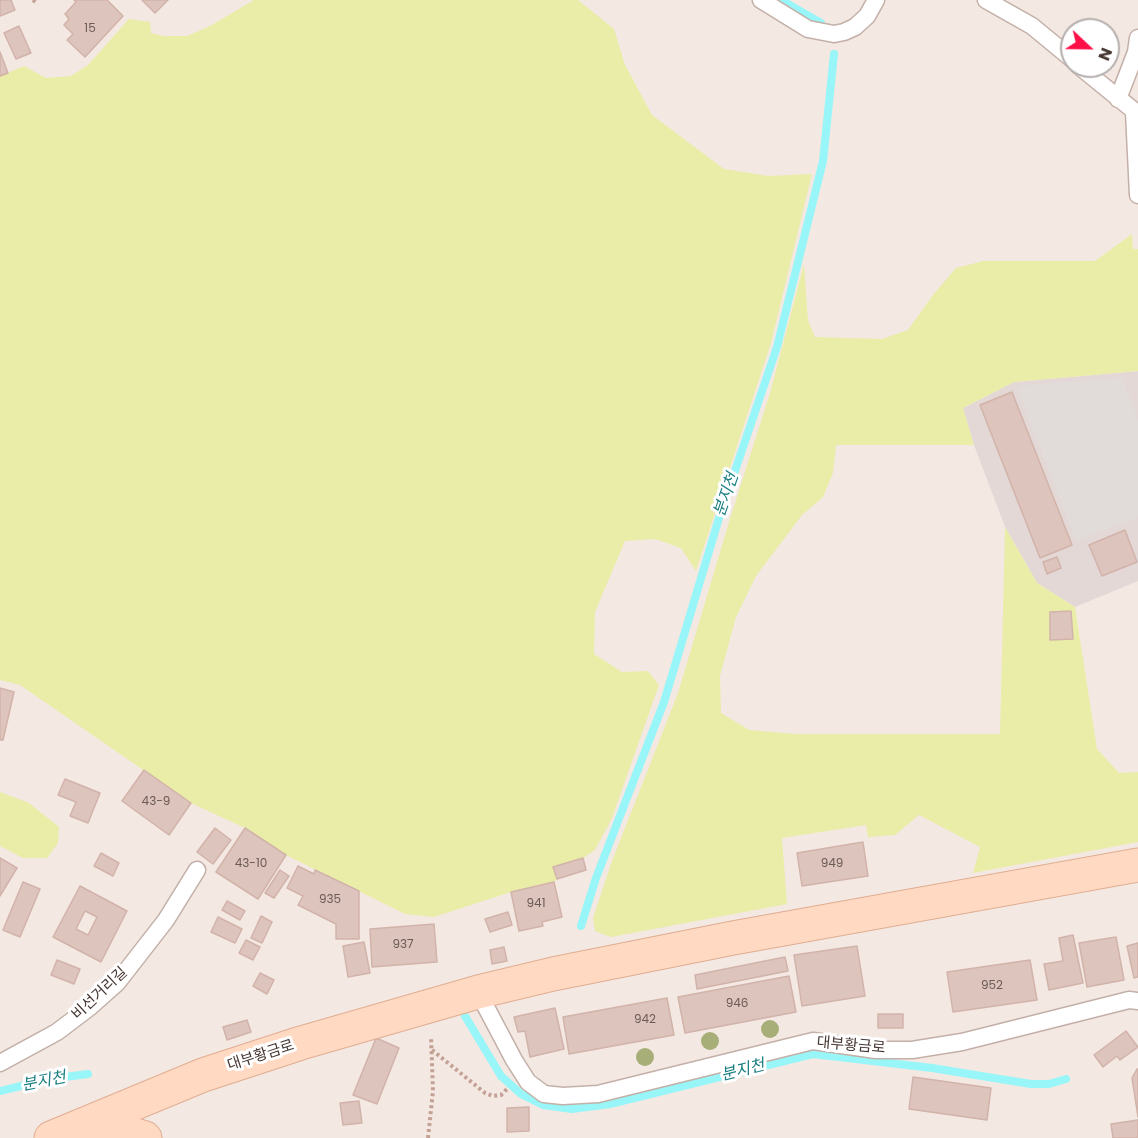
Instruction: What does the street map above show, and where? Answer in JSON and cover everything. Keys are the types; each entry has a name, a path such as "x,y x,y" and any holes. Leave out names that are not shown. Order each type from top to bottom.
{"main road":[{"name":"대부황금로","path":"51,1138 203,1075 323,1036 478,992 553,974 733,938 1138,865"},
{"path":"92,1121 145,1138"}],"lane":[{"path":"761,0 808,29 834,34 844,33 855,27 867,16 876,0"},
{"path":"986,0 1032,26 1060,50"},
{"path":"1118,99 1133,67 1138,38"},
{"path":"1093,78 1136,113 1138,195"},
{"name":"비선거리길","path":"0,1063 57,1032 117,983 166,920 197,870"},
{"name":"대부황금로","path":"478,992 528,1082 544,1094 563,1096 597,1094 813,1041 876,1050 912,1050 963,1042 1129,1000 1138,1001"}],"path":[{"path":"428,1138 433,1091 430,1030"},
{"path":"432,1050 485,1093 493,1096 505,1092"}],"shaded area":[{"path":"1138,371 1138,581 1075,607 1037,583 1005,527 974,445 963,408 1014,382"},
{"path":"1122,377 1138,420 1138,517 1076,541 1016,386"}],"green space":[{"path":"254,0 578,0 614,29 625,65 652,115 724,169 768,176 812,174 771,343 696,571 681,548 655,539 625,541 595,612 594,654 622,672 648,671 659,685 612,818 595,850 583,858 553,867 557,879 554,882 511,892 434,917 405,914 286,855 245,828 191,803 20,685 0,680 0,76 24,66 46,78 71,76 88,65 129,19 150,22 151,33 163,36 187,36 210,26"},
{"path":"1132,234 1133,249 1138,249 1138,371 1014,382 963,408 974,445 836,445 833,473 823,497 802,515 756,576 736,617 720,676 721,713 749,730 796,734 1000,734 1005,527 1037,583 1075,607 1097,749 1119,773 1138,772 1138,842 973,873 980,847 919,815 895,835 868,837 866,825 782,838 787,904 611,937 595,931 593,918 612,861 678,693 770,393 804,264 808,320 815,337 882,339 908,330 956,268 983,261 1095,261"},
{"path":"0,792 29,803 59,827 58,843 47,858 23,858 0,846"}],"building":[{"path":"0,0 11,0 15,10 0,16"},
{"path":"74,0 107,0 123,16 85,57 67,40 73,34 64,25 69,19 65,14 76,2"},
{"path":"142,0 168,0 155,13"},
{"path":"19,26 31,53 16,59 4,33"},
{"path":"0,52 8,73 0,76"},
{"path":"1012,392 1072,545 1040,558 980,405"},
{"path":"1125,530 1137,562 1102,576 1089,545"},
{"path":"1057,557 1061,568 1047,574 1043,562"},
{"path":"1071,611 1073,639 1050,640 1050,612"},
{"path":"0,688 14,692 3,740 0,740"},
{"path":"144,770 191,803 169,835 122,801"},
{"path":"65,779 100,793 88,823 70,816 76,802 58,795"},
{"path":"215,828 231,840 213,864 197,852"},
{"path":"245,828 286,855 258,899 216,872"},
{"path":"863,842 868,876 802,886 797,853"},
{"path":"101,853 119,863 113,876 94,866"},
{"path":"0,858 17,868 0,896"},
{"path":"583,858 586,870 557,879 553,867"},
{"path":"298,866 314,874 315,870 359,891 359,939 336,939 336,924 298,905 303,896 287,888"},
{"path":"280,870 289,876 274,898 265,893"},
{"path":"23,882 40,889 20,937 3,930"},
{"path":"554,882 562,917 542,922 543,926 519,931 511,892"},
{"path":"80,886 127,911 101,962 53,937","holes":["85,911 97,917 88,935 76,929"]},
{"path":"227,901 245,911 240,920 222,910"},
{"path":"508,912 512,925 490,932 485,919"},
{"path":"261,916 272,922 262,943 251,938"},
{"path":"218,917 242,929 235,943 211,932"},
{"path":"434,924 437,962 372,967 370,929"},
{"path":"1073,935 1083,983 1049,990 1044,964 1063,961 1059,938"},
{"path":"1116,937 1124,980 1087,987 1079,943"},
{"path":"246,940 260,947 253,960 239,953"},
{"path":"364,942 370,973 348,977 343,946"},
{"path":"1138,943 1138,977 1134,978 1127,946"},
{"path":"857,946 865,996 802,1006 794,955"},
{"path":"504,947 507,961 492,964 490,950"},
{"path":"785,957 788,971 697,989 695,975"},
{"path":"57,960 80,969 74,984 51,975"},
{"path":"1030,960 1037,1000 953,1012 947,972"},
{"path":"260,973 274,980 267,994 253,986"},
{"path":"789,976 796,1012 685,1033 678,997"},
{"path":"667,998 674,1035 569,1054 563,1017"},
{"path":"555,1008 564,1049 530,1057 525,1031 518,1032 514,1017"},
{"path":"878,1014 903,1014 903,1028 878,1028"},
{"path":"247,1020 251,1032 227,1040 223,1027"},
{"path":"1126,1031 1138,1047 1120,1060 1117,1056 1103,1067 1094,1055"},
{"path":"376,1038 399,1048 377,1104 353,1095"},
{"path":"1138,1069 1138,1117 1132,1078"},
{"path":"913,1077 991,1088 987,1120 909,1109"},
{"path":"359,1101 362,1123 343,1125 340,1103"},
{"path":"529,1107 529,1131 507,1132 507,1108"},
{"path":"1138,1120 1138,1138 1113,1138 1111,1124"}],"waterway":[{"name":"분지천","path":"781,0 821,23"},
{"name":"분지천","path":"581,926 596,878 664,702 719,518 777,347 823,161 834,54"},
{"name":"분지천","path":"465,1016 501,1076 521,1094 543,1105 572,1109 610,1104 813,1054 932,1068 1031,1084 1049,1084 1066,1079"},
{"name":"분지천","path":"0,1091 49,1079 88,1074"}]}
